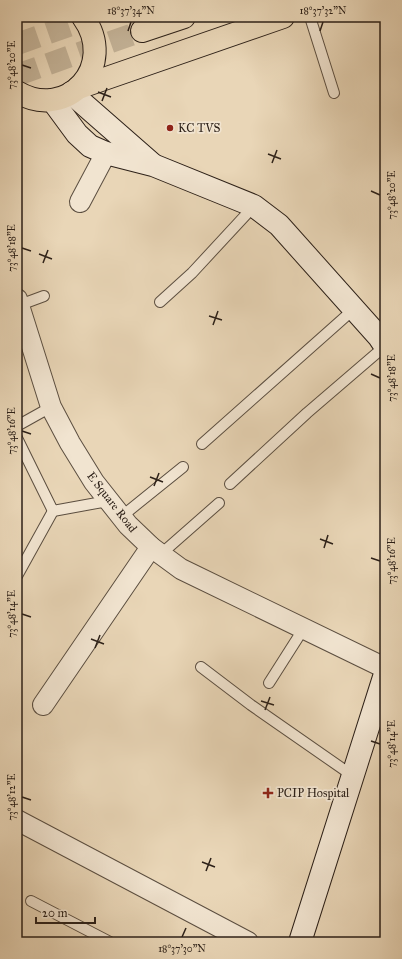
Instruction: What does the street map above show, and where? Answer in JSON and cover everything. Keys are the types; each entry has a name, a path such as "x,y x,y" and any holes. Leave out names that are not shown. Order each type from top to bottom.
{"main road":[{"path":"17,92 33,99 61,95 85,80 94,62 95,52 92,33 83,17"},
{"path":"142,31 184,17"},
{"path":"17,109 283,17"},
{"path":"61,95 77,134 90,146 106,153 154,165 254,206 278,225 379,337 385,346"},
{"path":"61,95 154,165"},
{"path":"300,942 385,674"}],"street":[{"path":"80,202 106,153"},
{"name":"E Square Road","path":"18,304 23,340 51,407 94,482 128,525 156,551 181,569 385,668"},
{"path":"42,705 156,551"},
{"path":"17,820 248,942"}],"lane":[{"path":"310,17 334,93"},
{"path":"160,302 192,273 254,206"},
{"path":"18,304 44,296"},
{"path":"202,444 354,309"},
{"path":"230,484 307,413 385,346"},
{"path":"17,426 51,407"},
{"path":"17,438 53,511"},
{"path":"121,517 183,467"},
{"path":"17,576 53,511 108,500"},
{"path":"156,551 219,502"},
{"path":"269,683 304,628"},
{"path":"201,667 251,705 353,776"},
{"path":"30,901 110,942"}],"tunnel":[{"path":"17,44 94,17"},
{"path":"17,75 142,31"}],"railway":[{"path":"17,19 22,17"}],"place":[{"name":"KC TVS","path":"170,128"},
{"name":"PCIP Hospital","path":"268,793"}]}
